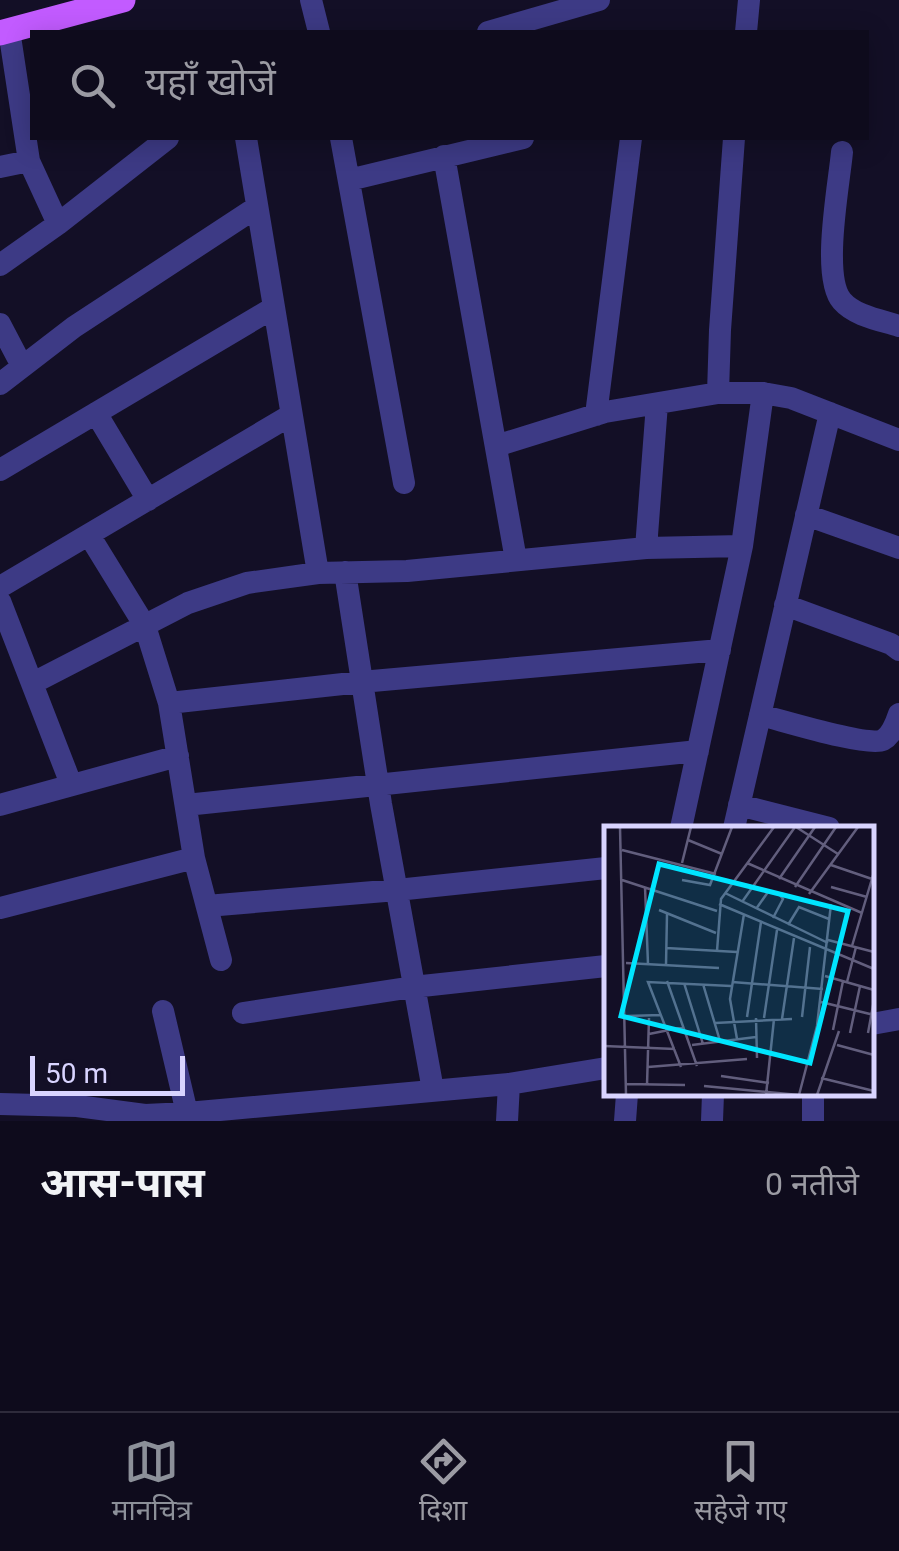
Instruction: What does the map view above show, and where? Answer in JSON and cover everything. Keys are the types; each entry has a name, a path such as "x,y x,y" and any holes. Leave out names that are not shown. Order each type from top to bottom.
{"main road":[{"path":"4,32 122,0"}],"street":[{"path":"312,0 319,30"},
{"path":"495,30 599,0"},
{"path":"746,30 749,0"},
{"path":"4,32 30,161 58,224"},
{"path":"0,265 165,140"},
{"path":"246,140 318,573"},
{"path":"342,140 404,482"},
{"path":"349,180 514,140"},
{"path":"596,415 631,140"},
{"path":"718,393 734,140"},
{"path":"842,152 831,264 833,284 840,299 856,312 899,326"},
{"path":"444,156 516,560"},
{"path":"0,167 30,161"},
{"path":"0,384 74,327 257,208"},
{"path":"0,470 272,308"},
{"path":"0,324 22,366"},
{"path":"496,446 596,415 718,393 763,392 792,398 899,440"},
{"path":"681,826 742,546 763,392"},
{"path":"646,548 657,404"},
{"path":"96,413 148,500"},
{"path":"812,826 736,817 830,413"},
{"path":"0,587 291,415"},
{"path":"806,515 899,548"},
{"path":"88,534 145,626 169,703 194,858 221,960"},
{"path":"33,683 188,603 246,583 318,573 407,571 646,548 742,546"},
{"path":"345,572 378,785 433,1090"},
{"path":"0,601 71,784"},
{"path":"785,605 899,650"},
{"path":"169,703 720,650"},
{"path":"760,715 878,741 886,739 899,714"},
{"path":"186,805 698,751"},
{"path":"0,805 178,756"},
{"path":"0,908 194,858"},
{"path":"207,906 604,868"},
{"path":"243,1013 413,987 604,966"},
{"path":"163,1011 187,1113"},
{"path":"874,1024 899,1019"},
{"path":"0,1104 215,1116 358,1109 433,1090 509,1084 604,1068"},
{"path":"507,1121 509,1084"},
{"path":"625,1121 627,1096"},
{"path":"712,1121 713,1096"}]}
